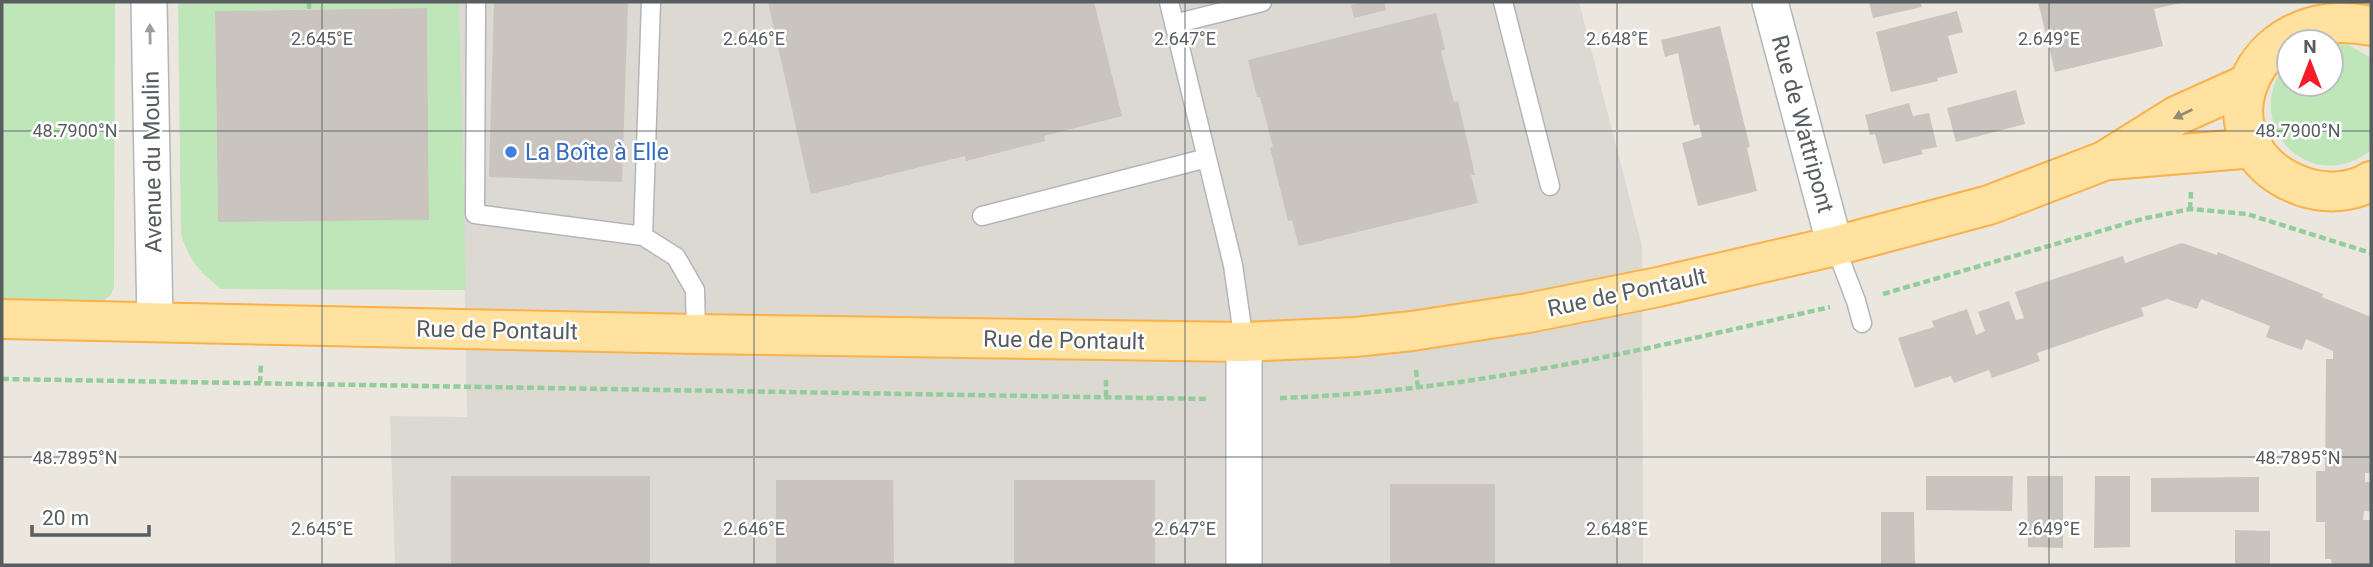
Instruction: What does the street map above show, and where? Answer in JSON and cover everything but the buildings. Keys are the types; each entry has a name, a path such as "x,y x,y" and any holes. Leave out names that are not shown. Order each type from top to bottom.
{"main road":[{"path":"2371,26 2351,19 2336,9 2299,22 2274,36 2255,58 2245,85 2242,107 2254,148 2270,168 2291,183 2316,191 2341,191 2371,181"},
{"name":"Rue de Pontault","path":"2,319 696,334 1244,342 1355,337 1528,313 1658,287 1835,246 1989,205 2104,161 2176,117 2245,85"},
{"name":"Rue de Pontault","path":"2104,161 2254,148"}],"street":[{"name":"Avenue du Moulin","path":"149,2 155,323"},
{"name":"Rue de Wattripont","path":"1770,2 1835,246"},
{"path":"1244,342 1244,565"}],"lane":[{"path":"476,2 475,214 643,236 676,257 695,290 696,334"},
{"path":"643,236 651,2"},
{"path":"1169,2 1233,265 1244,342"},
{"path":"1174,24 1262,2"},
{"path":"1503,2 1550,186"},
{"path":"982,216 1207,158"},
{"path":"1835,246 1862,323"}],"path":[{"path":"309,2 309,9"}],"shaded area":[{"path":"459,2 1579,2 1642,246 1643,565 395,565 390,416 467,417"}],"green space":[{"path":"2,2 115,2 114,286 111,295 103,301 2,299"},
{"path":"178,2 459,2 466,290 221,289 196,265 181,234","holes":["427,8 429,220 218,222 215,11"]},
{"path":"2345,45 2371,58 2371,150 2348,163 2325,165 2304,159 2287,147 2276,129 2271,107 2275,84 2275,98 2345,98"}],"place":[{"name":"La Boîte à Elle","path":"511,152"}]}
